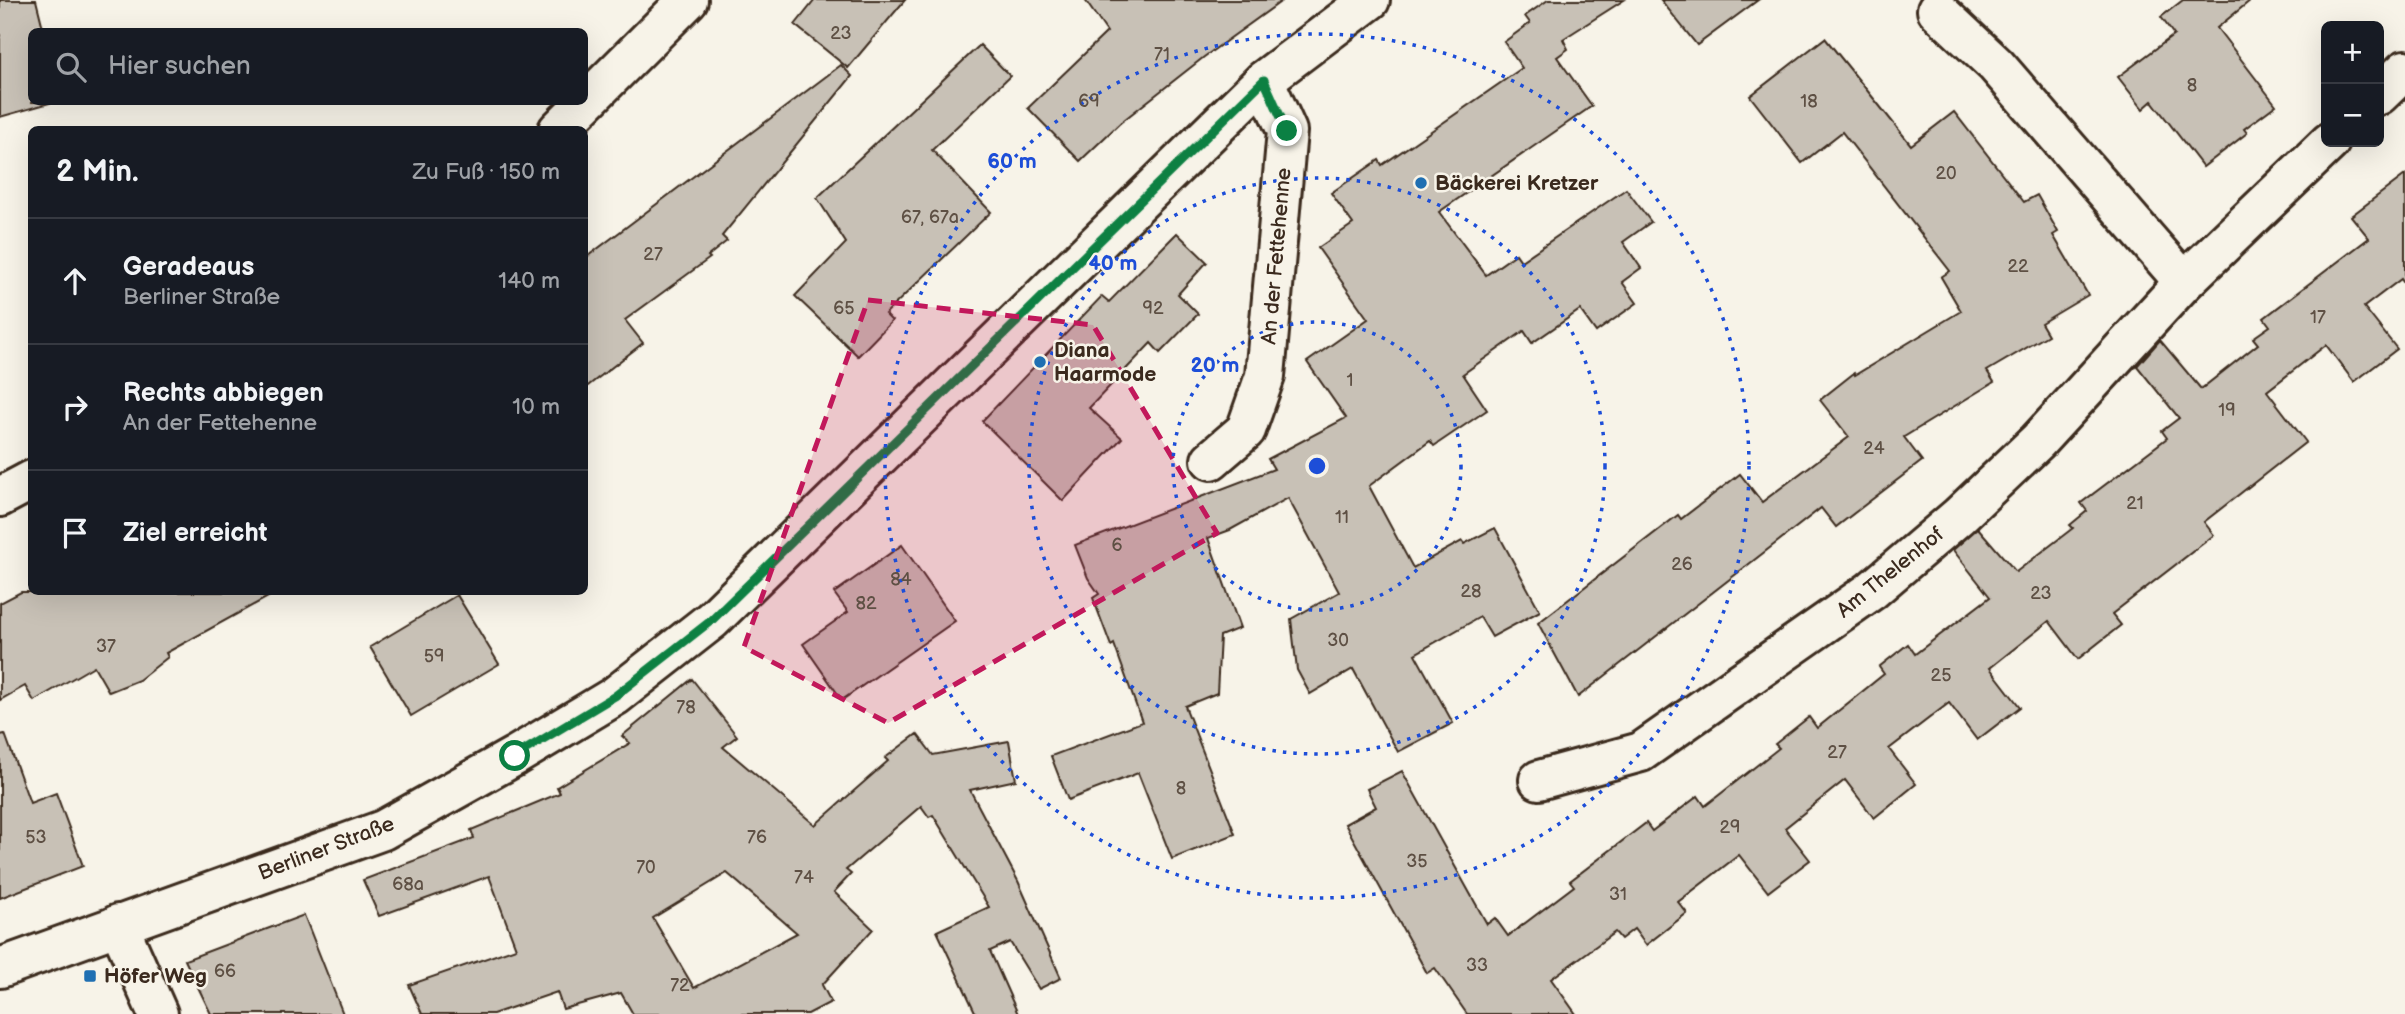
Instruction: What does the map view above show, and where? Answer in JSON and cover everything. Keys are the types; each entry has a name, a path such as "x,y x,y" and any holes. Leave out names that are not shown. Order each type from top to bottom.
{"street":[{"path":"588,100 688,0"},
{"name":"Berliner Straße","path":"0,968 383,830 615,696 712,620 1264,80 1370,0"},
{"path":"1937,10 1996,65 2184,282"},
{"path":"2384,90 2405,70"},
{"name":"An der Fettehenne","path":"1211,460 1246,430 1265,376 1287,131 1264,80"},
{"path":"562,126 583,105"},
{"name":"Am Thelenhof","path":"1539,780 1642,752 1871,591 1959,516 2038,441 2184,282 2325,147"},
{"path":"0,497 28,482"},
{"path":"118,924 158,1014"}],"highlighted area":[{"path":"868,300 1093,325 1217,533 888,723 744,647"}],"building":[{"path":"0,0 36,0 43,28 28,28 28,105 42,105 0,117"},
{"path":"815,0 905,0 848,68 795,25"},
{"path":"1085,0 1283,0 1120,123 1080,161 1028,108 1107,32"},
{"path":"1548,0 1624,0 1563,39 1568,49 1557,57 1592,106 1439,212 1486,275 1516,254 1521,261 1626,189 1651,222 1623,242 1641,268 1622,282 1637,303 1596,332 1580,310 1532,343 1524,331 1463,374 1487,410 1434,446 1430,441 1369,486 1413,568 1462,541 1464,544 1495,528 1540,611 1492,637 1480,617 1415,654 1453,723 1398,752 1353,669 1310,694 1297,670 1291,619 1339,592 1288,498 1230,530 1208,538 1240,628 1220,636 1217,693 1185,706 1235,834 1172,859 1138,773 1068,800 1051,756 1142,722 1114,644 1111,646 1093,598 1099,594 1088,578 1075,545 1274,469 1268,459 1346,418 1307,362 1368,319 1318,248 1353,224 1331,193 1379,160 1382,165 1522,68 1504,42 1530,23 1525,16"},
{"path":"1661,0 1758,0 1697,45"},
{"path":"2183,0 2251,0 2217,28 2276,105 2244,129 2247,133 2203,167 2152,101 2143,109 2118,77 2174,35 2161,17"},
{"path":"1825,38 1911,145 1954,112 2024,202 2037,195 2058,232 2053,235 2088,295 2041,323 2048,335 1987,371 1994,382 1904,437 1922,461 1836,527 1821,508 1578,697 1538,623 1678,515 1681,519 1740,474 1762,502 1849,437 1820,400 1854,373 1855,375 1961,311 1941,277 1950,271 1842,132 1802,163 1750,96"},
{"path":"980,45 1010,76 932,150 991,212 885,314 892,321 858,356 795,296 846,243 817,198"},
{"path":"841,65 852,76 722,236 727,241 708,256 710,258 625,320 643,343 588,386 588,256"},
{"path":"2405,175 2405,285 2401,279 2364,307 2397,349 2354,382 2326,345 2267,391 2306,442 2204,522 2214,535 2112,614 2121,625 2078,659 2049,621 1990,668 2020,707 1977,740 1949,703 1889,749 1916,784 1874,818 1845,780 1785,828 1810,860 1768,892 1739,855 1678,902 1687,913 1646,945 1634,929 1621,939 1615,932 1551,979 1576,1014 1467,1014 1435,968 1427,973 1345,824 1376,807 1367,789 1402,771 1487,924 1495,918 1508,936 1574,886 1570,881 1646,823 1652,831 1698,796 1705,806 1779,748 1775,744 1809,717 1817,728 1884,674 1879,667 1908,644 1915,654 1990,597 1953,550 1978,528 2016,572 2073,528 2070,525 2087,511 2081,503 2167,438 2162,431 2179,418 2137,366 2160,340 2201,389 2258,344 2253,338 2270,326 2264,318 2369,238 2351,216"},
{"path":"1177,233 1207,262 1178,294 1198,314 1160,353 1151,343 1089,408 1122,438 1063,501 982,421 1102,296 1109,302"},
{"path":"902,545 955,621 842,700 803,644 848,612 834,593"},
{"path":"21,592 28,592 28,595 272,595 166,653 168,657 139,680 109,692 94,666 34,701 25,686 0,700 0,603"},
{"path":"457,595 499,664 411,716 370,647"},
{"path":"692,679 737,736 723,747 815,825 888,761 885,758 917,734 933,755 1009,741 1016,780 970,790 1018,881 1061,978 1039,989 1010,942 990,951 1018,1014 976,1014 937,931 989,907 933,815 929,817 921,806 846,870 851,874 834,892 873,929 822,985 831,1002 808,1014 633,1014 621,993 563,1009 557,992 493,1014 422,1014 409,985 516,948 489,876 379,916 363,880 474,838 471,830 560,793 557,787 630,743 622,736","holes":["727,873 797,933 694,988 653,918"]},
{"path":"5,734 30,803 56,793 83,866 0,898 0,735"},
{"path":"304,915 343,1014 211,1014 185,960"}],"place":[{"name":"Bäckerei Kretzer","path":"1421,183"},
{"name":"Diana Haarmode","path":"1040,362"},
{"name":"Höfer Weg","path":"90,976"}],"route":[{"path":"515,756 615,696 712,620 1264,80 1287,131"}]}
